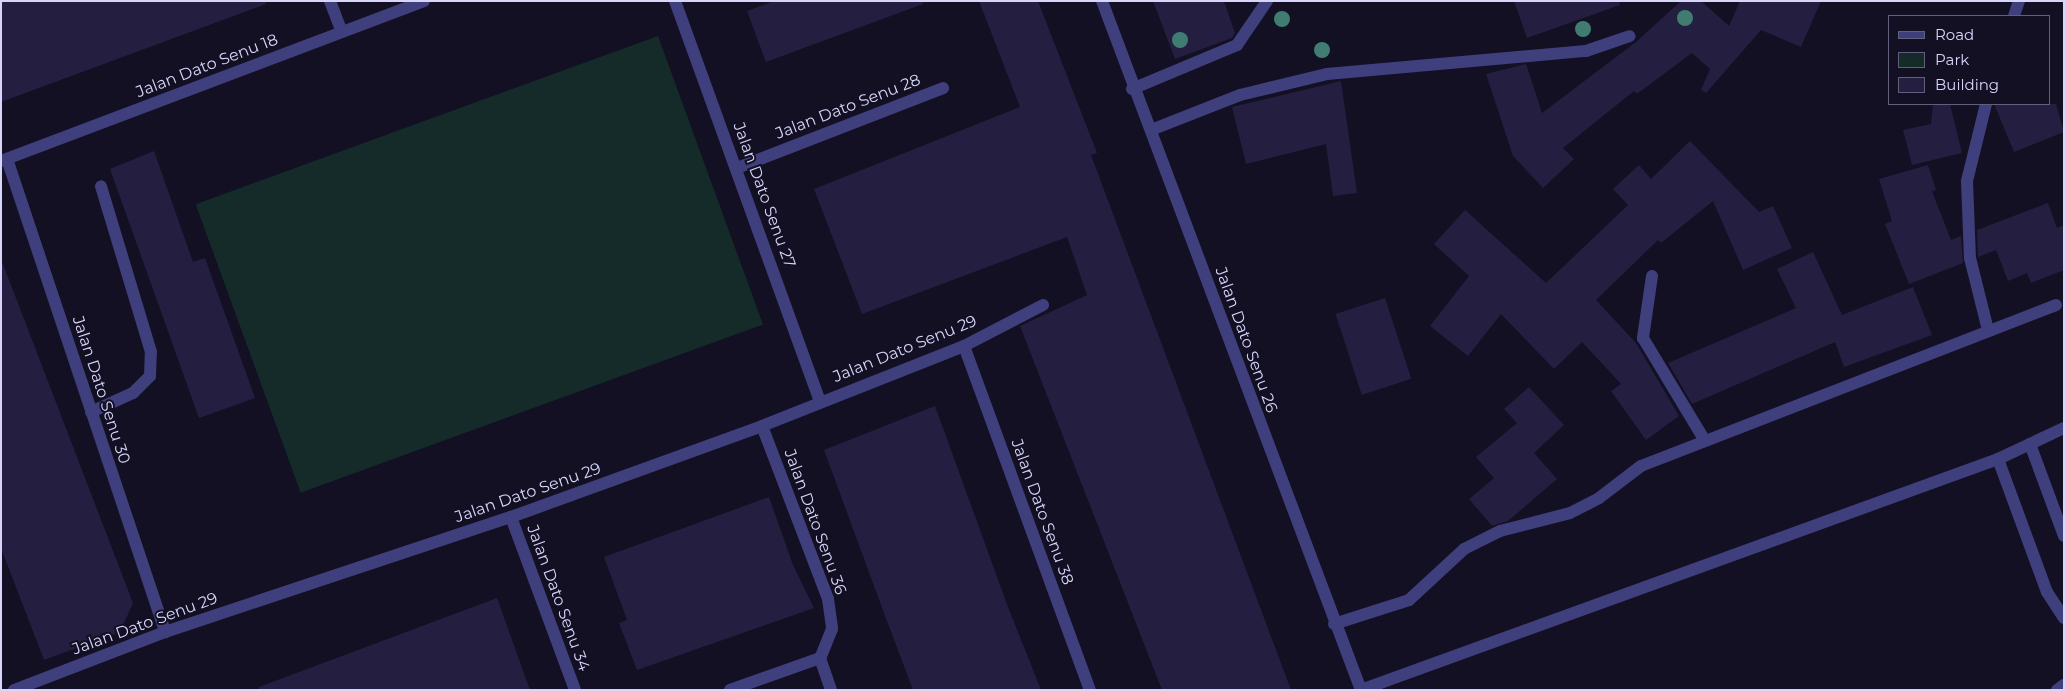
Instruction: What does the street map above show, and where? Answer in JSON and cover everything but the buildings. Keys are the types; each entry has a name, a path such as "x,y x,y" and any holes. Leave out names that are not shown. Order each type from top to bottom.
{"street":[{"path":"330,1 342,32"},
{"name":"Jalan Dato Senu 18","path":"4,160 424,1"},
{"name":"Jalan Dato Senu 27","path":"676,1 820,401"},
{"name":"Jalan Dato Senu 26","path":"1102,1 1132,89 1151,130 1334,624 1361,690"},
{"path":"1132,89 1237,45 1267,1"},
{"path":"2014,15 2019,1"},
{"path":"1151,130 1240,95 1327,74 1586,51 1630,36"},
{"name":"Jalan Dato Senu 28","path":"737,168 943,88"},
{"path":"1986,105 1967,181 1970,258 1988,330"},
{"name":"Jalan Dato Senu 30","path":"4,160 92,412 165,632"},
{"path":"92,412 133,393 150,376 151,368 151,352 101,186"},
{"path":"1652,276 1643,338 1704,439"},
{"name":"Jalan Dato Senu 29","path":"14,690 165,632 511,517 762,426 820,401 964,346 1043,305"},
{"path":"1334,624 1409,600 1464,549 1500,531 1570,513 1600,498 1641,466 1704,439 2056,305"},
{"name":"Jalan Dato Senu 38","path":"964,346 1090,690"},
{"name":"Jalan Dato Senu 36","path":"762,426 828,599 832,628 820,658"},
{"path":"1361,690 1998,459 2064,428"},
{"path":"2030,444 2064,536"},
{"path":"1998,459 2047,592 2064,618"},
{"name":"Jalan Dato Senu 34","path":"511,517 575,690"},
{"path":"730,690 820,658 831,690"},
{"path":"2057,690 2064,685"}],"green space":[{"path":"658,36 763,324 301,493 196,204"}]}
